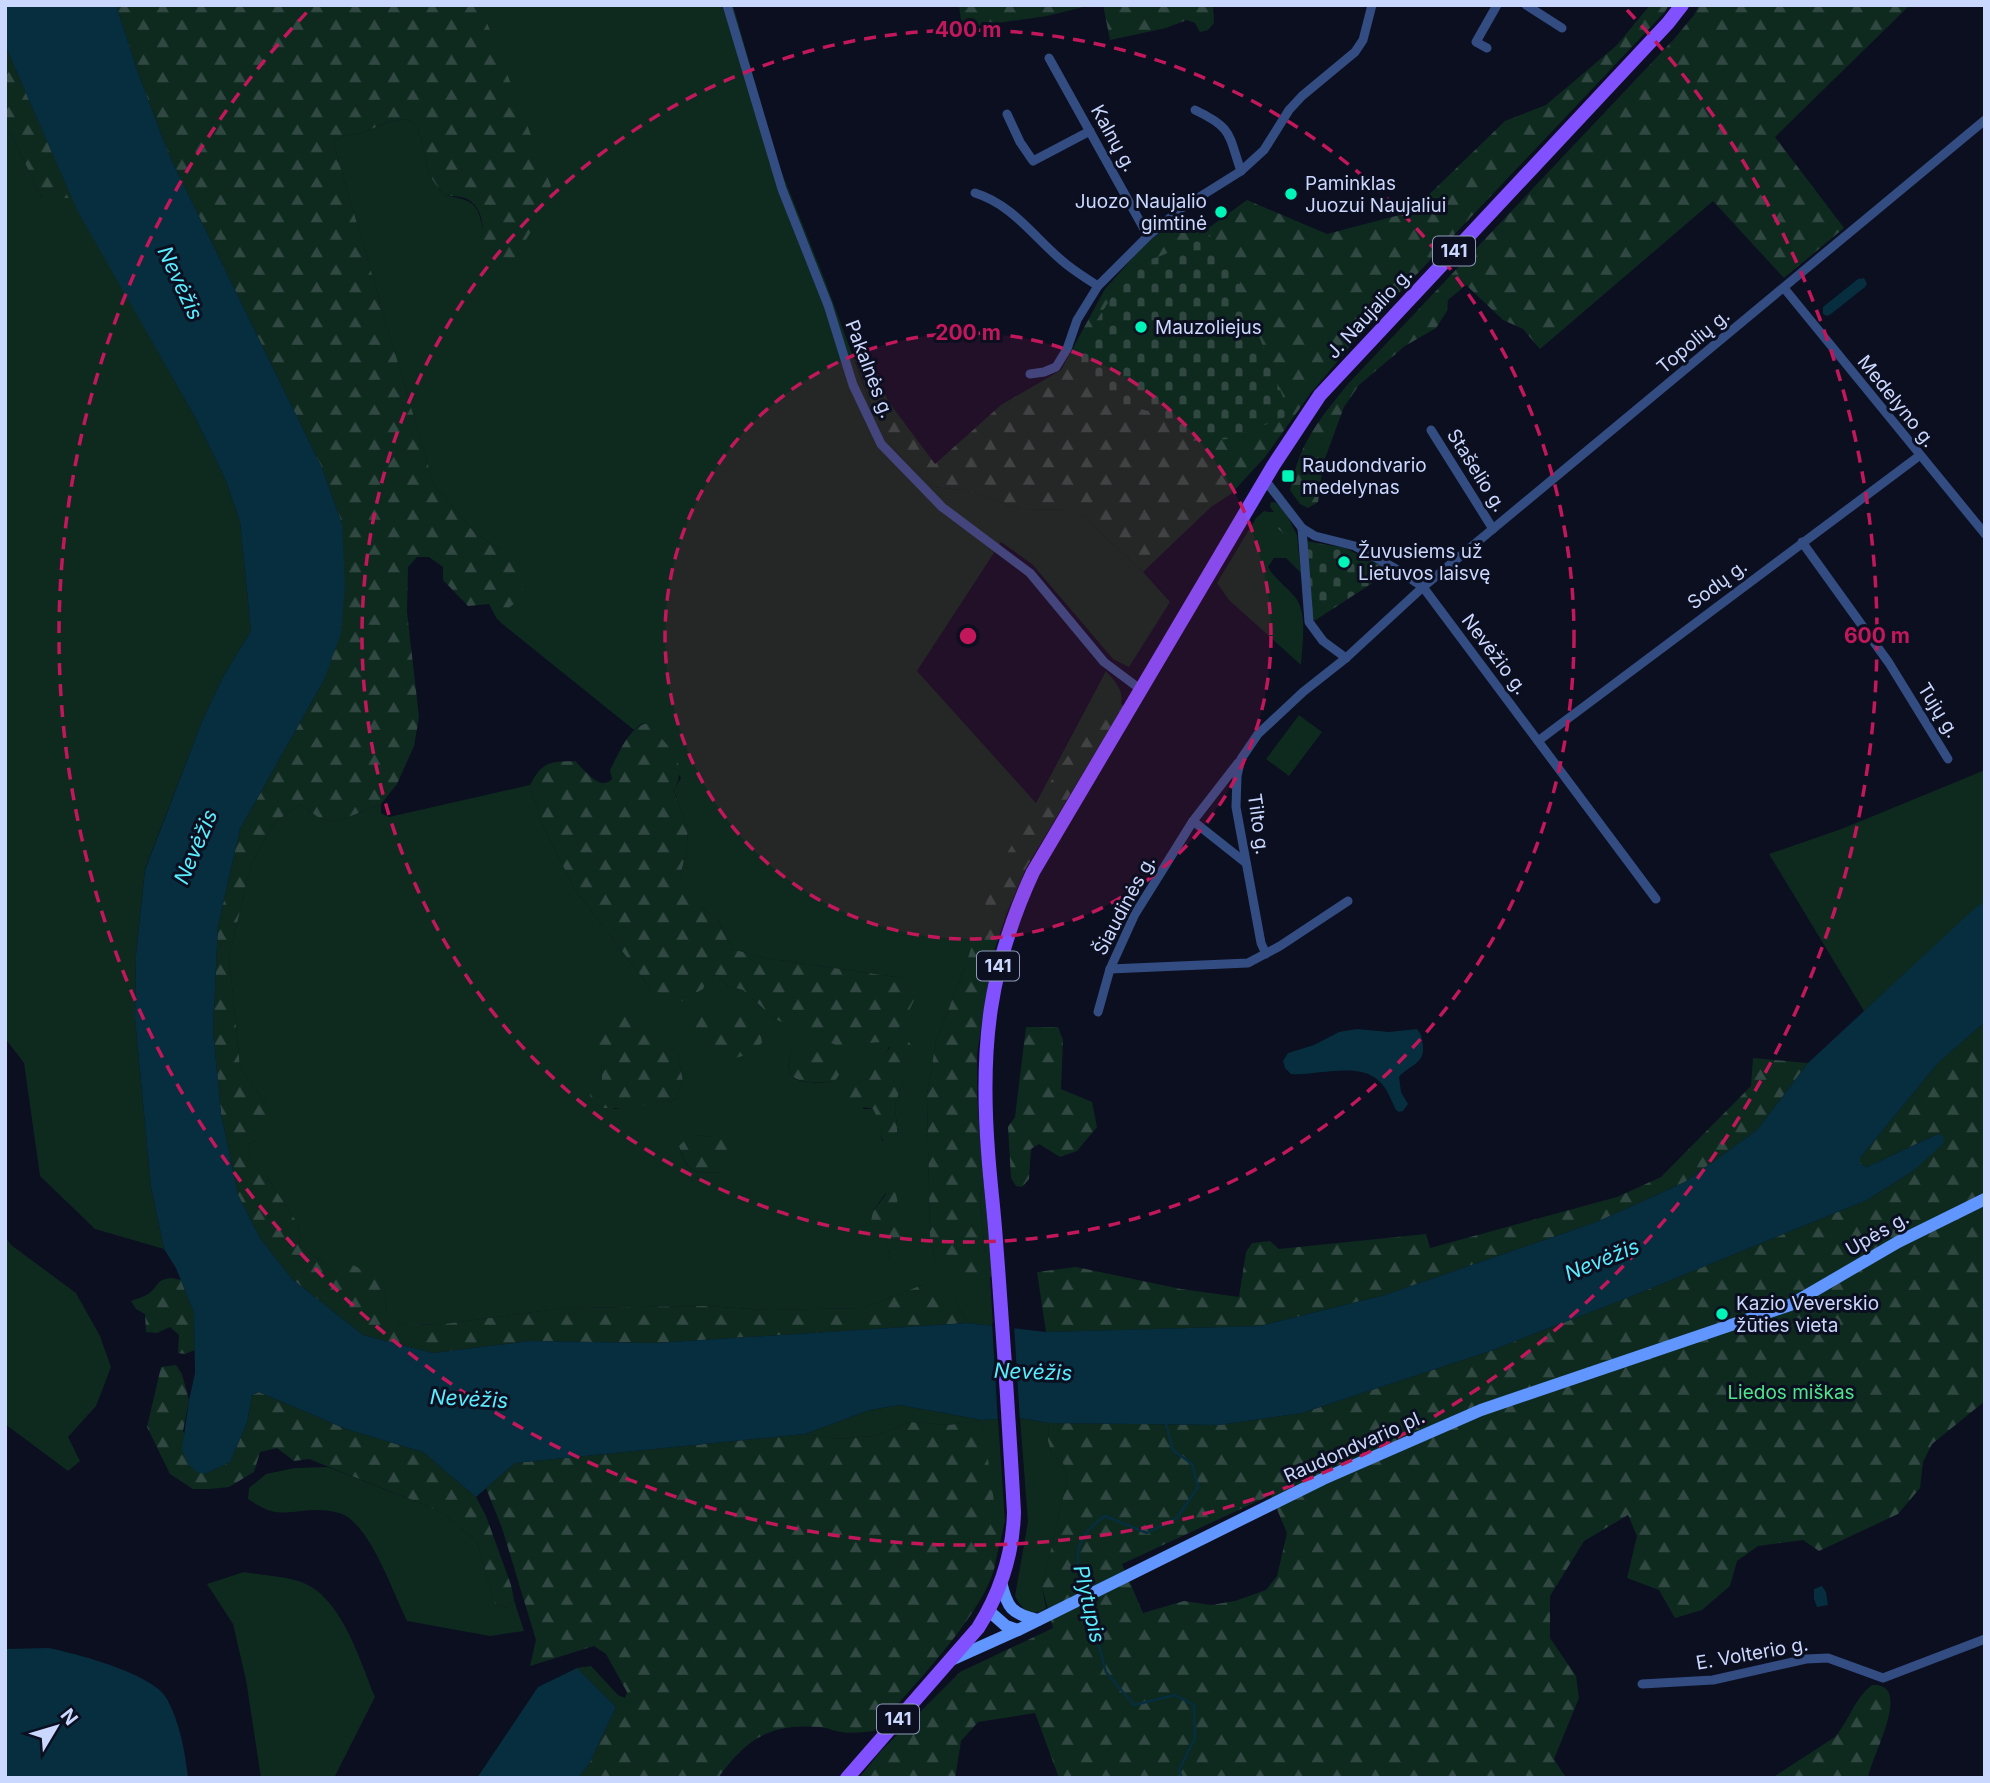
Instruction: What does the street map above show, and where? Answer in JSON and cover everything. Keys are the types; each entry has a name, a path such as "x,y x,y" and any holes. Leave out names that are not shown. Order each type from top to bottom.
{"main road":[{"name":"J. Naujalio g.","path":"1140,689 1294,431 1320,395 1682,5"},
{"name":"141","path":"989,1611 1001,1582 1013,1528 999,1276 988,1152 985,1073 988,1020 999,961 1015,913 1033,872 1140,689"},
{"name":"Upės g.","path":"1790,1305 1898,1242 1985,1199"},
{"name":"Raudondvario pl.","path":"950,1661 1323,1479 1481,1410 1769,1315 1790,1305"},
{"path":"1001,1582 1011,1609 1021,1616 1038,1620"},
{"path":"989,1611 1011,1609"},
{"name":"Raudondvario pl.","path":"847,1778 950,1661 989,1611"},
{"path":"989,1611 1006,1626 1018,1630"}],"street":[{"name":"Pakalnės g.","path":"727,5 782,188 828,305 853,385 881,444 942,507 1030,573 1104,662 1140,689"},
{"path":"1030,374 1056,367 1067,349 1077,320 1098,286 1148,236 1182,208 1241,172 1265,149 1289,110 1302,96 1355,52 1363,40 1372,5"},
{"path":"1488,48 1476,42 1497,5"},
{"path":"1527,5 1562,27"},
{"name":"Kalnų g.","path":"1049,58 1148,236"},
{"path":"1195,110 1226,128 1241,172"},
{"path":"1007,114 1020,142 1033,161 1090,131"},
{"name":"Topolių g.","path":"1423,587 1985,120"},
{"path":"975,193 992,198 1009,210 1066,265 1098,286"},
{"name":"Medelyno g.","path":"1784,288 1985,534"},
{"name":"Stašelio g.","path":"1431,430 1493,529"},
{"name":"Sodų g.","path":"1538,741 1919,456"},
{"name":"Nevėžio g.","path":"1265,480 1302,528 1315,536 1362,550 1423,587 1656,899"},
{"path":"1302,528 1309,622 1323,642 1346,658"},
{"name":"Tujų g.","path":"1802,542 1889,663 1948,759"},
{"name":"Tilto g.","path":"1266,954 1261,943 1236,807 1237,776 1241,759 1267,726 1423,587"},
{"name":"Šiaudinės g.","path":"1098,1012 1110,969 1135,914 1193,821 1241,759"},
{"path":"1193,821 1246,863"},
{"path":"1110,969 1248,963 1348,901"},
{"name":"E. Volterio g.","path":"1642,1684 1713,1680 1806,1659 1828,1658 1883,1678 1985,1639"}],"green space":[{"path":"116,5 490,5 484,15 551,186 532,230 514,259 482,253 482,223 478,209 467,199 444,195 435,184 416,125 401,120 343,136 333,142 434,485 474,532 500,550 525,576 521,601 508,610 506,627 497,619 489,604 468,606 443,580 443,567 429,557 417,557 408,567 407,612 419,717 414,746 397,784 381,804 336,822 319,818 300,804 274,823 251,864 229,958 240,1067 266,1105 270,1127 259,1139 248,1144 251,1163 267,1177 298,1224 300,1246 324,1264 351,1264 380,1279 385,1289 387,1315 404,1325 444,1324 565,1308 863,1308 922,1285 938,1288 954,1298 967,1323 655,1343 529,1341 433,1353 363,1335 292,1279 260,1238 238,1195 221,1114 213,1030 218,926 240,829 324,680 342,524 322,468 169,155"},
{"path":"490,5 733,5 778,163 878,425 897,452 933,487 963,490 1021,509 1076,510 1143,572 1170,602 1129,667 1113,659 1032,564 1001,542 917,671 1036,803 1106,671 1121,694 1121,704 1118,698 965,967 936,1041 927,1094 930,1240 936,1264 985,1257 980,1198 983,1177 993,1276 990,1277 993,1326 967,1323 954,1298 922,1285 863,1308 565,1308 444,1324 404,1325 387,1315 385,1289 351,1264 324,1264 300,1246 298,1224 267,1177 251,1164 248,1144 259,1139 266,1105 240,1067 229,958 251,864 274,823 300,804 319,818 336,822 381,804 381,813 389,817 530,785 543,826 574,888 651,989 717,975 728,986 743,990 775,1019 903,978 765,958 732,949 717,918 697,905 693,890 680,876 688,830 674,790 681,778 649,723 641,724 634,730 506,627 506,610 510,604 500,550 474,532 434,485 333,142 343,136 388,123 410,121 416,125 433,181 444,195 463,199 474,205 480,216 484,235 504,71 483,14","holes":["646,1017 646,1032 658,1045 667,1045 677,1052 683,1081 676,1099 614,1109 602,1080 601,1062","890,1046 903,1081 895,1105 898,1140 882,1141 879,1118 873,1109 864,1109 850,1087 870,1078","793,1047 834,1082 797,1080 789,1069","697,1135 711,1137 721,1172 698,1172 685,1162 679,1146","896,1192 897,1210 890,1259 886,1240 873,1211 885,1194"]},
{"path":"959,5 1091,5 1047,16 962,28"},
{"path":"1103,5 1213,5 1214,23 1208,30 1200,32 1195,23 1187,20 1166,28 1110,40"},
{"path":"1650,5 1669,5 1364,330 1310,394 1265,457 1231,494 1211,507 1143,572 1076,510 1021,509 963,490 933,487 897,452 878,425 855,359 870,358 888,401 935,464 1001,405 1061,370 1105,289 1145,244 1182,216 1210,227 1247,200 1327,234 1411,212 1505,121 1546,105 1617,45","holes":["1158,257 1190,441 1159,414 1133,264"]},
{"path":"1699,5 1910,5 1775,137 1844,228 1784,278 1713,201 1540,349 1523,329 1503,320 1466,285 1448,300 1447,311 1436,328 1405,346 1359,385 1344,407 1323,464 1318,502 1308,508 1300,504 1290,490 1299,458 1319,421 1337,397 1674,39"},
{"path":"5,45 72,198 42,198 12,136 5,129"},
{"path":"5,129 12,136 42,198 72,198 195,417 226,481 240,522 251,631 223,677 203,719 145,869 136,954 135,1019 151,1187 164,1249 95,1229 40,1176 24,1063 5,1038"},
{"path":"1210,235 1232,267 1290,415 1229,439 1190,441 1159,414 1111,401 1080,360 1093,326 1133,264 1158,257"},
{"path":"1271,502 1285,511 1292,525 1284,534 1266,518 1269,512 1274,512 1270,507"},
{"path":"1264,511 1269,512 1267,518 1284,533 1290,530 1292,525 1297,535 1301,573 1286,558 1274,558 1268,567 1295,597 1302,612 1301,665 1229,600 1217,583 1256,518"},
{"path":"1306,541 1345,548 1391,571 1314,621 1310,612"},
{"path":"1118,698 1123,706 1026,868 992,958 977,1054 983,1177 980,1198 985,1257 977,1275 966,1282 946,1279 936,1264 930,1240 927,1094 936,1041 965,967 995,874 1036,804 1104,701"},
{"path":"1299,715 1322,732 1289,776 1266,759"},
{"path":"649,723 678,762 678,780 674,791 688,829 680,876 694,890 697,905 717,918 732,949 765,958 903,978 915,998 904,1021 895,1032 881,1042 836,1045 775,1019 743,990 728,986 717,975 708,977 703,989 680,1002 651,989 574,888 543,826 530,785 539,771 548,764 575,761 593,778 607,782 612,779 610,770 625,741 636,729"},
{"path":"1985,770 1985,901 1864,1011 1769,854 1844,828"},
{"path":"712,1009 737,1015 751,1022 760,1034 762,1043 746,1055 728,1060 694,1042 689,1026 695,1012"},
{"path":"639,1010 646,1017 646,1032 658,1044 667,1045 677,1052 683,1081 676,1099 630,1108 593,1108 590,1094 602,1080 601,1062 593,1044 611,1021 623,1014"},
{"name":"Liedos miškas","path":"1985,1022 1985,1401 1932,1444 1923,1462 1920,1488 1898,1514 1819,1551 1803,1540 1758,1546 1737,1561 1730,1586 1702,1610 1675,1618 1659,1590 1627,1578 1637,1536 1628,1515 1584,1541 1550,1596 1550,1638 1576,1676 1579,1698 1554,1759 1566,1778 1059,1778 1035,1713 978,1722 961,1741 955,1778 859,1778 881,1751 960,1672 1053,1628 1042,1587 1067,1481 1063,1463 1052,1454 1048,1441 1049,1423 1219,1425 1302,1413 1490,1351 1627,1298 1867,1200 1913,1171 1938,1134 1867,1167 1860,1164 1860,1158 1938,1063","holes":["1271,1495 1287,1533 1277,1576 1266,1590 1235,1601 1211,1605 1184,1601 1143,1613 1122,1564"]},
{"path":"1026,1027 1058,1027 1063,1040 1061,1089 1092,1102 1097,1127 1077,1151 1060,1157 1039,1144 1031,1149 1029,1179 1022,1187 1016,1186 1011,1178 1008,1127 1015,1117"},
{"path":"898,1038 910,1043 912,1054 895,1105 898,1140 887,1147 873,1109 854,1105 847,1096 849,1087 870,1078 879,1061"},
{"path":"805,1045 821,1052 833,1064 839,1075 834,1082 805,1081 792,1075 789,1060 793,1047"},
{"path":"1753,1058 1808,1063 1757,1130 1685,1182 1599,1221 1385,1295 1260,1326 1046,1332 1037,1272 1076,1267 1181,1289 1239,1297 1246,1252 1252,1243 1270,1241 1279,1249 1426,1234 1430,1248 1617,1197 1661,1177 1751,1086"},
{"path":"725,1134 731,1141 729,1161 721,1172 698,1172 689,1167 679,1146 687,1138"},
{"path":"891,1188 896,1192 904,1249 897,1259 890,1259 886,1240 871,1222 873,1211"},
{"path":"5,1236 11,1245 76,1293 100,1336 111,1367 96,1406 68,1437 80,1461 68,1471 5,1424"},
{"path":"163,1280 181,1280 194,1313 195,1350 185,1354 178,1353 179,1335 170,1327 157,1333 146,1332 145,1314 136,1309 131,1301 148,1294"},
{"path":"176,1365 182,1374 189,1400 183,1431 205,1474 230,1462 247,1423 252,1395 259,1392 346,1429 423,1452 476,1497 486,1516 514,1600 506,1608 495,1604 477,1542 447,1516 309,1459 294,1461 277,1448 260,1452 254,1472 229,1487 193,1489 170,1474 147,1427 161,1367"},
{"path":"900,1405 982,1420 949,1425 910,1422 875,1436 835,1439 805,1434 870,1410"},
{"path":"1020,1418 1049,1423 1048,1441 1052,1454 1063,1463 1067,1481 1042,1587 1046,1608 1036,1613 1024,1609 1015,1596 1028,1522"},
{"path":"998,1419 1005,1521 996,1560 995,1521 982,1420"},
{"path":"982,1420 997,1541 991,1578 965,1624 874,1731 849,1733 802,1726 773,1731 749,1744 718,1778 578,1778 589,1764 616,1707 577,1668 591,1666 618,1695 625,1698 627,1692 606,1654 594,1646 530,1666 536,1640 502,1528 486,1488 515,1463 805,1434 836,1439 875,1436 910,1422 949,1425"},
{"path":"328,1467 447,1516 477,1542 495,1604 506,1608 514,1600 524,1631 490,1636 407,1621 375,1551 349,1518 337,1512 323,1510 273,1511 248,1499 249,1488 266,1474 295,1468"},
{"path":"244,1572 291,1579 313,1588 337,1613 355,1648 375,1697 334,1778 261,1778 246,1680 233,1624 207,1584"},
{"path":"1872,1685 1884,1687 1890,1696 1890,1708 1868,1778 1772,1778 1835,1737"}],"water":[{"name":"Nevėžis","path":"5,5 116,5 169,155 322,468 342,524 345,585 341,633 324,680 240,829 218,926 213,1030 221,1114 238,1195 260,1238 292,1279 363,1335 433,1353 529,1341 655,1343 967,1323 1046,1332 1260,1326 1385,1295 1599,1221 1685,1182 1757,1130 1808,1063 1985,901 1985,1022 1938,1063 1860,1158 1860,1164 1867,1167 1938,1134 1944,1137 1943,1144 1913,1171 1867,1200 1490,1351 1302,1413 1219,1425 1049,1423 1020,1418 982,1420 900,1405 870,1410 805,1434 515,1463 476,1497 423,1452 346,1429 259,1392 252,1395 247,1423 230,1462 205,1474 197,1472 189,1465 182,1450 195,1373 194,1313 176,1268 164,1249 151,1187 135,1019 136,954 145,870 203,719 223,677 251,631 240,522 226,481 195,417 77,210 5,45"},
{"path":"1864,278 1867,284 1865,287 1831,314 1823,314 1823,307 1858,279"},
{"path":"1357,1029 1389,1032 1417,1029 1420,1033 1422,1057 1399,1077 1401,1092 1408,1104 1403,1111 1396,1110 1384,1087 1371,1075 1349,1071 1291,1074 1285,1068 1283,1061 1288,1053 1314,1045 1339,1032"},
{"path":"1822,1586 1828,1605 1817,1607 1814,1589"},
{"path":"48,1648 113,1666 147,1681 159,1690 172,1708 179,1727 188,1778 5,1778 5,1649"},
{"path":"577,1668 616,1707 589,1764 578,1778 477,1778 538,1687"}],"pier":[{"path":"992,1323 1014,1325 1020,1422 998,1423"}],"waterway":[{"name":"Plytupis","path":"1085,1594 1079,1570 1078,1550 1081,1541 1094,1524 1105,1516 1147,1533 1177,1518 1198,1487 1192,1464 1173,1450 1166,1424"},
{"name":"Plytupis","path":"1087,1600 1106,1672 1134,1705 1175,1695 1194,1705 1195,1738 1179,1770 1182,1778"}],"place":[{"name":"Paminklas Juozui Naujaliui","path":"1291,194"},
{"name":"Juozo Naujalio gimtinė","path":"1221,212"},
{"name":"Mauzoliejus","path":"1141,327"},
{"name":"Raudondvario medelynas","path":"1288,476"},
{"name":"Žuvusiems už Lietuvos laisvę","path":"1344,562"},
{"name":"Kazio Veverskio žūties vieta","path":"1722,1314"}]}
